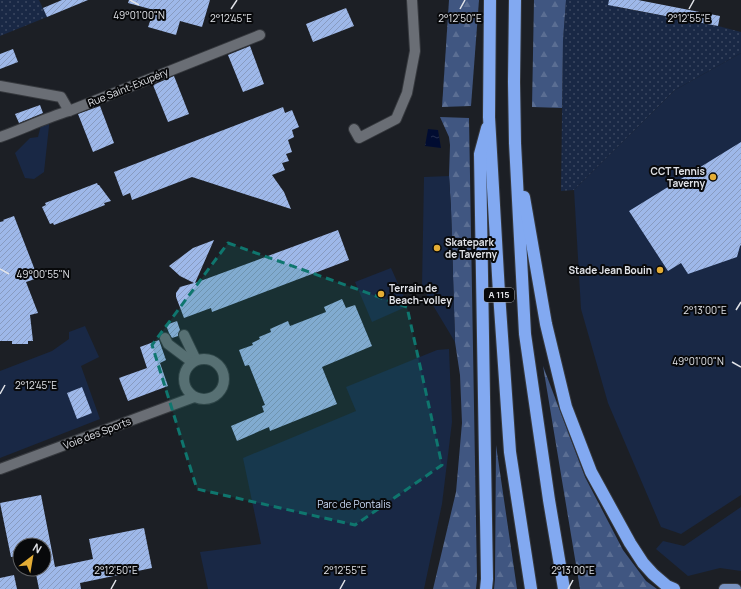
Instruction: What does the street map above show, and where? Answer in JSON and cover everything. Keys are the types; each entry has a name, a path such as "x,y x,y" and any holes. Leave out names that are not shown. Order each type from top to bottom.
{"highway":[{"name":"A 115","path":"490,0 490,117 499,293 510,452 531,589"},
{"name":"A 115","path":"515,0 515,143 525,334 549,500 564,589"},
{"path":"486,589 480,154 490,117"},
{"path":"515,143 546,324 566,407 591,472 630,543 643,563 653,574 666,586 674,589"}],"main road":[{"path":"724,589 736,589"}],"street":[{"path":"354,129 359,138 396,119 407,93 415,51 412,0"},
{"name":"Rue Saint-Exupéry","path":"0,138 260,35"},
{"path":"0,86 61,97 69,111"},
{"path":"184,335 194,361"},
{"path":"165,338 168,344 194,361"},
{"path":"208,359 216,363 222,369 224,377 223,386 219,393 212,398 200,399 194,397 187,391 184,384 184,376 186,368 194,361 208,359"},
{"name":"Voie des Sports","path":"0,469 194,397"}],"highlighted area":[{"path":"228,243 407,307 442,465 355,525 197,489 152,345"}],"green space":[{"path":"0,0 39,0 47,17 0,36"},
{"path":"449,0 479,0 471,106 442,107"},
{"path":"534,0 566,0 563,40 562,108 532,107"},
{"path":"566,0 617,0 616,7 718,26 741,32 741,53 675,90 574,190 561,191 563,40"},
{"name":"Stade Jean Bouin","path":"741,53 741,495 681,534 661,527 608,403 581,309 574,190 675,90"},
{"path":"50,117 44,172 34,179 25,178 15,153 30,138 38,137 42,121"},
{"path":"440,117 469,118 476,589 433,589 456,492 462,423 460,375 455,342 449,176 450,145 449,137"},
{"name":"Skatepark de Taverny","path":"449,176 455,342 422,287 424,177"},
{"name":"Terrain de Beach-volley","path":"391,268 408,306 372,322 355,282"},
{"path":"85,326 99,357 81,366 100,419 0,458 0,371 52,351 69,339 69,332"},
{"name":"Parc de Pontalis","path":"449,349 452,422 442,504 424,589 208,589 200,552 261,544 243,458 356,411 346,387 437,350"},
{"path":"543,366 585,477 623,550 646,581 657,589 580,589"},
{"path":"496,445 517,589 494,589"},
{"path":"741,507 741,571 720,568 688,576 656,549 663,541 684,546"}],"water":[{"path":"428,129 438,130 441,148 425,146"}],"building":[{"path":"62,0 88,0 47,17 43,8"},
{"path":"129,0 210,0 202,27 180,21 176,35 148,27 154,10 128,3"},
{"path":"609,0 638,0 720,16 718,26 608,5"},
{"path":"346,8 354,26 313,42 306,24"},
{"path":"250,46 264,84 243,92 228,55"},
{"path":"13,49 18,62 0,69 0,54"},
{"path":"174,76 189,114 168,122 153,85"},
{"path":"40,105 43,113 19,123 15,114"},
{"path":"100,106 114,143 93,152 78,114"},
{"path":"283,107 285,113 292,110 299,127 292,130 294,137 288,140 292,152 286,154 289,161 282,163 285,170 272,175 284,192 291,209 192,177 132,200 130,193 123,196 114,172"},
{"name":"CCT Tennis Taverny","path":"741,142 741,245 737,257 688,274 681,263 668,271 629,211"},
{"path":"97,183 111,201 104,203 105,205 54,225 53,223 50,224 42,207 46,205 45,203"},
{"path":"14,216 38,278 26,282 38,313 30,315 33,341 28,341 28,344 12,344 12,341 0,341 0,222"},
{"path":"338,230 349,260 212,312 211,308 184,318 176,297 176,293 180,287 194,283 180,276 169,266 193,248 214,240 195,283"},
{"path":"342,299 346,308 355,305 372,346 322,367 337,404 270,431 269,427 237,441 231,426 264,412 262,406 265,405 249,365 245,366 239,350 253,345 252,343 260,339 259,337 271,332 270,329 288,321 290,326 326,312 324,307"},
{"path":"177,321 180,330 178,336 172,338 166,325"},
{"path":"159,340 166,360 160,363 168,386 128,401 119,378 147,368 140,347"},
{"path":"82,387 92,413 77,419 67,393"},
{"path":"41,495 49,537 12,537 11,557 0,503"},
{"path":"144,528 152,568 80,583 81,589 39,589 37,577 52,577 52,552 55,567 93,559 89,539"},
{"path":"12,575 12,577 14,577 17,589 0,589 0,578"}],"place":[{"name":"CCT Tennis Taverny","path":"713,177"},
{"name":"Skatepark de Taverny","path":"437,248"},
{"name":"Stade Jean Bouin","path":"660,270"},
{"name":"Terrain de Beach-volley","path":"381,294"}]}
